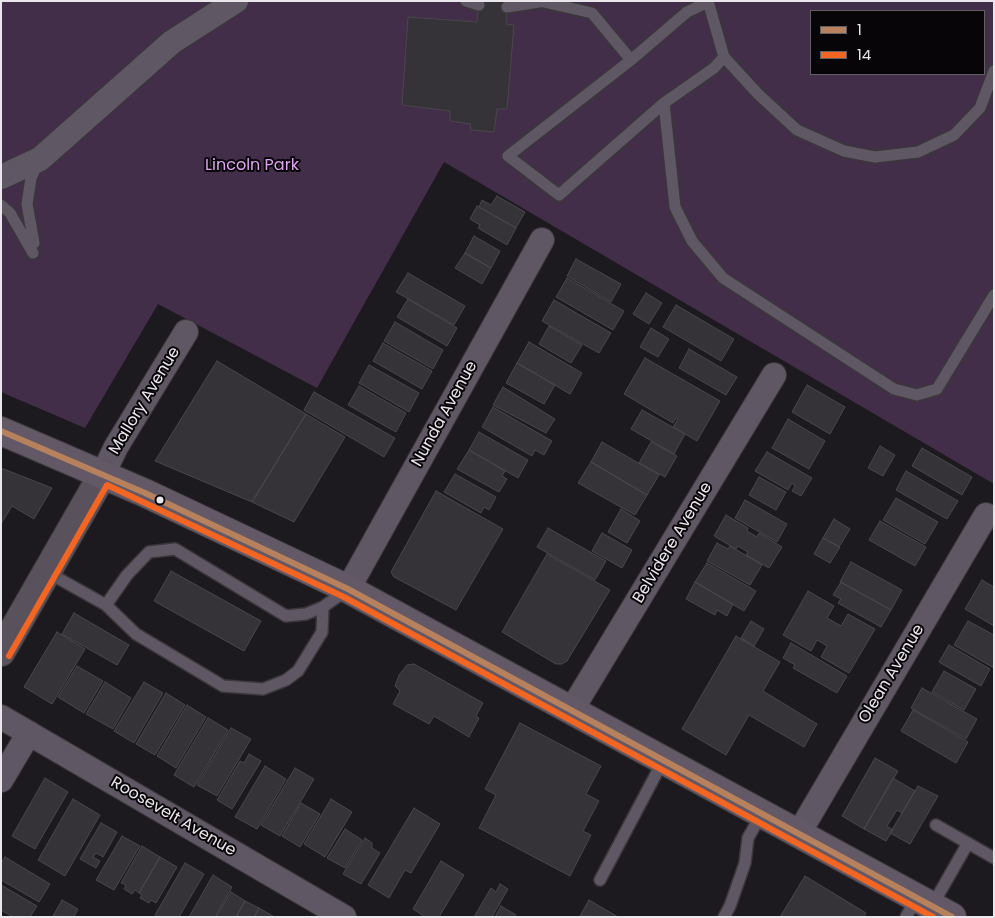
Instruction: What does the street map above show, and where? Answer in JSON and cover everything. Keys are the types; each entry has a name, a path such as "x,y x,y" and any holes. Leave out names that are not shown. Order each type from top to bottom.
{"main road":[{"path":"1,431 103,474 348,589 799,833 927,909"}],"street":[{"path":"1,177 40,159 172,42 236,1"},
{"name":"Nunda Avenue","path":"348,589 542,240"},
{"name":"Mallory Avenue","path":"1,652 103,474 116,447 186,332"},
{"name":"Belvidere Avenue","path":"572,711 774,375"},
{"name":"Olean Avenue","path":"799,833 986,515"},
{"name":"Roosevelt Avenue","path":"1,717 344,917"},
{"path":"1,780 29,733"}],"lane":[{"path":"466,1 479,5"},
{"path":"507,7 544,2 592,13 632,60"},
{"path":"724,57 714,68 664,103 559,194 508,156 632,60 686,12 708,2 724,57 758,94 797,130 844,151 874,157 918,152 954,135 980,108 994,71"},
{"path":"664,103 675,207 692,241 723,278 894,389 917,395 937,389 994,295"},
{"path":"1,205 10,212 34,248 28,204 30,178 40,159"},
{"path":"106,605 127,574 150,552 175,549 286,616 306,614 324,607 348,589"},
{"path":"47,572 106,605 136,634 223,686 263,690 286,680 298,671 322,632 324,607"},
{"path":"600,880 664,759"},
{"path":"724,917 730,906 745,863 748,838 762,813"},
{"path":"936,825 994,858"},
{"path":"927,909 968,843"}],"green space":[{"name":"Lincoln Park","path":"1,1 994,1 994,484 444,162 317,388 158,304 85,428 1,392"}],"building":[{"path":"479,1 504,1 507,4 506,24 514,25 507,109 497,109 494,132 470,130 471,124 450,121 450,111 402,105 408,17 477,22"},
{"path":"497,196 525,212 516,228 479,207 482,200 491,205"},
{"path":"477,206 516,228 507,245 478,228 480,225 470,219"},
{"path":"474,236 500,251 491,268 465,253"},
{"path":"465,253 491,268 482,284 455,268"},
{"path":"576,259 621,284 611,302 567,276"},
{"path":"408,273 465,306 454,325 396,292"},
{"path":"567,278 624,311 613,330 556,297"},
{"path":"646,293 662,303 649,324 633,314"},
{"path":"408,299 457,328 447,346 397,317"},
{"path":"554,300 611,333 599,353 542,321"},
{"path":"676,305 734,339 721,361 663,327"},
{"path":"395,322 443,350 433,369 384,341"},
{"path":"549,326 582,345 571,363 539,344"},
{"path":"651,328 669,339 658,357 640,347"},
{"path":"529,342 582,373 570,394 517,363"},
{"path":"383,343 432,371 422,389 373,361"},
{"path":"689,349 737,377 726,395 679,368"},
{"path":"645,358 720,401 697,441 673,427 678,419 676,418 673,423 624,394"},
{"path":"217,361 306,414 252,502 155,461"},
{"path":"517,363 555,385 544,404 506,383"},
{"path":"369,365 419,393 409,412 359,383"},
{"path":"807,385 845,407 830,434 792,412"},
{"path":"359,386 406,413 396,432 348,405"},
{"path":"503,387 555,419 546,433 493,405"},
{"path":"314,392 395,438 384,457 304,410"},
{"path":"493,407 552,441 544,455 535,450 532,456 482,427"},
{"path":"642,410 685,434 674,454 631,429"},
{"path":"306,414 345,437 294,522 252,502"},
{"path":"788,419 825,441 809,469 772,448"},
{"path":"479,432 528,460 518,478 469,450"},
{"path":"602,442 659,475 647,495 591,462"},
{"path":"651,442 677,456 665,477 639,463"},
{"path":"880,446 895,455 883,476 868,468"},
{"path":"922,448 972,477 962,495 912,466"},
{"path":"469,450 505,471 502,476 507,479 499,492 457,469"},
{"path":"767,452 812,478 801,496 792,491 795,486 792,483 788,490 755,471"},
{"path":"591,462 647,495 635,515 578,483"},
{"path":"1,468 52,488 34,519 12,506 1,524"},
{"path":"906,471 958,501 947,519 896,490"},
{"path":"455,474 496,497 489,510 484,507 481,513 444,492"},
{"path":"759,477 786,492 776,510 749,495"},
{"path":"436,491 503,529 456,610 394,577 391,572"},
{"path":"896,498 938,522 925,544 883,520"},
{"path":"745,500 787,524 777,542 735,518"},
{"path":"621,509 640,521 627,543 608,532"},
{"path":"726,515 748,528 747,531 757,537 759,533 782,547 769,568 746,555 748,552 738,546 736,549 714,536"},
{"path":"834,519 850,529 839,547 823,538"},
{"path":"880,521 926,547 915,566 869,540"},
{"path":"548,528 606,561 595,580 537,547"},
{"path":"602,533 632,550 622,568 592,551"},
{"path":"823,538 840,547 830,563 814,554"},
{"path":"717,543 728,549 730,546 762,565 750,585 707,561"},
{"path":"547,554 610,590 567,661 562,664 556,664 502,632"},
{"path":"851,562 902,590 891,610 840,582"},
{"path":"707,563 756,591 744,611 695,582"},
{"path":"171,571 261,621 244,651 154,601"},
{"path":"982,580 994,587 994,626 965,609"},
{"path":"695,582 733,604 727,616 717,610 715,615 686,599"},
{"path":"841,582 891,610 881,627 838,603 841,599 833,595"},
{"path":"808,591 834,606 827,618 841,626 848,614 875,629 849,673 821,657 827,646 817,640 811,651 783,635"},
{"path":"74,613 129,645 117,665 62,634"},
{"path":"751,621 764,629 754,646 741,638"},
{"path":"968,621 994,635 994,668 954,645"},
{"path":"57,632 85,649 52,704 24,687"},
{"path":"736,636 780,662 763,691 817,724 804,747 749,715 726,755 682,729"},
{"path":"791,643 847,676 837,693 793,668 795,665 783,658"},
{"path":"949,645 990,669 981,686 939,662"},
{"path":"414,664 483,703 476,716 479,718 469,737 434,716 429,724 393,704 400,691 395,686 399,675 407,665"},
{"path":"77,666 103,681 84,713 58,697"},
{"path":"944,671 976,689 964,710 932,692"},
{"path":"105,682 131,698 113,729 86,714"},
{"path":"144,682 163,693 134,743 114,731"},
{"path":"922,688 977,719 966,739 911,708"},
{"path":"166,693 185,705 155,755 136,744"},
{"path":"187,705 206,717 176,768 157,756"},
{"path":"913,710 968,742 956,763 901,731"},
{"path":"208,718 228,730 194,787 174,775"},
{"path":"520,723 601,766 586,794 599,801 583,831 591,835 570,876 479,828 496,795 485,789"},
{"path":"231,728 251,739 217,796 197,785"},
{"path":"249,754 261,761 232,809 217,800 240,761 244,763"},
{"path":"875,758 898,771 864,829 842,816"},
{"path":"265,766 286,779 257,829 235,817"},
{"path":"295,768 314,779 280,836 261,825"},
{"path":"45,778 68,792 35,849 12,836"},
{"path":"893,778 915,791 902,813 897,810 887,826 893,830 886,841 864,829"},
{"path":"918,786 938,796 910,844 890,833"},
{"path":"73,799 100,815 65,876 38,860"},
{"path":"331,799 352,812 325,857 304,844"},
{"path":"301,803 320,814 300,847 282,836"},
{"path":"414,808 440,824 411,873 405,870 389,898 368,885"},
{"path":"101,823 117,832 103,857 96,853 93,857 100,861 96,868 80,859"},
{"path":"345,829 362,840 345,868 327,858"},
{"path":"122,836 140,846 114,890 96,880"},
{"path":"365,838 372,843 372,848 380,853 361,884 343,874"},
{"path":"142,846 160,857 139,893 135,890 132,894 124,889 126,885 121,883"},
{"path":"5,857 50,884 39,902 1,880 1,863"},
{"path":"160,857 177,867 156,903 151,900 149,903 140,898 142,895 139,893"},
{"path":"441,861 464,875 439,917 425,917 413,909"},
{"path":"185,863 204,874 179,917 158,917 155,915"},
{"path":"213,875 232,887 215,917 189,917"},
{"path":"805,876 866,913 864,917 780,917"},
{"path":"500,884 508,889 492,917 474,917 491,888 496,892"},
{"path":"1,885 37,906 30,917 13,917 1,910"},
{"path":"231,892 245,901 236,917 216,917"},
{"path":"62,900 78,909 74,917 53,916"},
{"path":"589,900 618,917 580,916"},
{"path":"245,901 259,908 254,917 236,917"},
{"path":"501,906 516,915 515,917 495,917"},
{"path":"259,908 273,916 273,917 254,917"}],"transit line":[{"name":"1","path":"1,431 145,493 348,589 952,917"},
{"name":"14","path":"9,656 107,485 344,597 933,917"}]}
